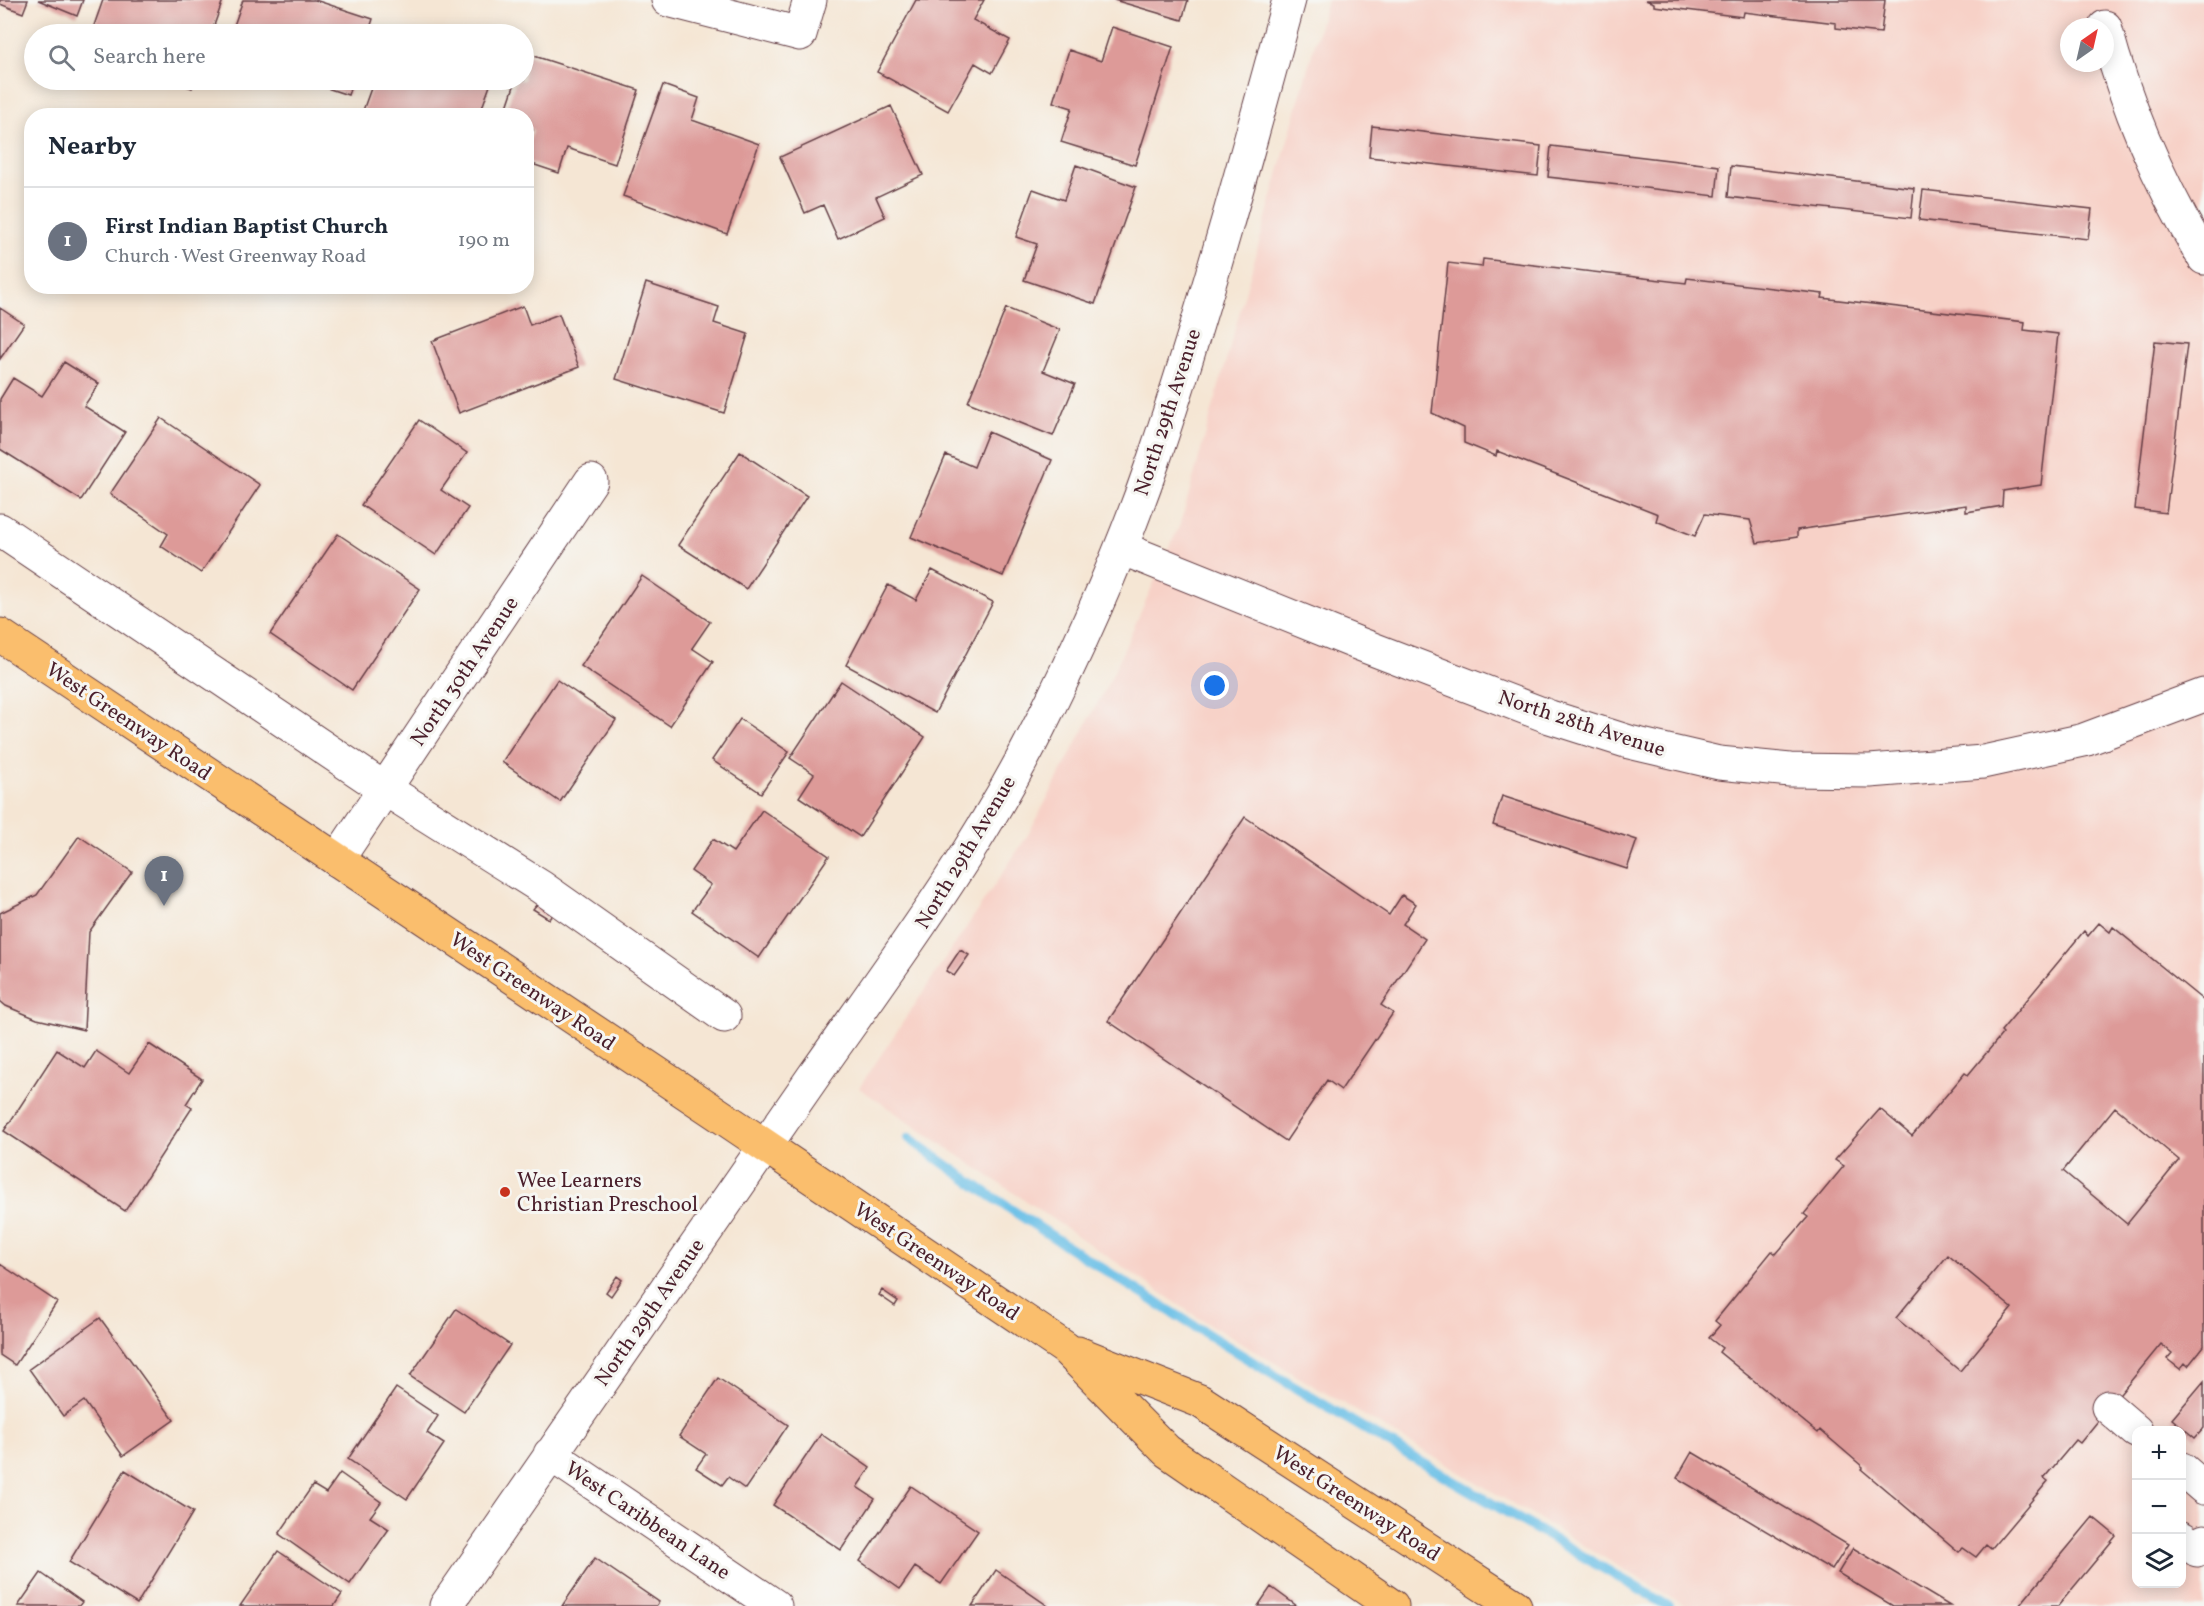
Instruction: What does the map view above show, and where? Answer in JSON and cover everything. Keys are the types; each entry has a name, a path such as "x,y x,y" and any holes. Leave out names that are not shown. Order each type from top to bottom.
{"main road":[{"name":"West Greenway Road","path":"0,635 1065,1348 1167,1451 1392,1606"},
{"name":"West Greenway Road","path":"1065,1348 1200,1401 1515,1606"}],"street":[{"path":"668,0 800,34 810,0"},
{"name":"North 29th Avenue","path":"446,1606 925,920 985,825 1035,734 1085,632 1121,548 1154,460 1226,233 1289,0"},
{"path":"2098,0 2103,18"},
{"path":"2114,59 2150,157 2204,258"},
{"name":"North 30th Avenue","path":"337,860 591,482"},
{"path":"0,530 385,789 550,893 724,1016"},
{"name":"North 28th Avenue","path":"1121,548 1357,643 1550,717 1629,742 1719,763 1790,770 1870,771 1983,762 2084,740 2204,695"},
{"path":"2109,1407 2132,1427"},
{"name":"West Caribbean Lane","path":"550,1454 775,1606"},
{"path":"2186,1473 2204,1488"},
{"path":"2186,1542 2197,1550 2204,1541"}],"shaded area":[{"path":"1327,0 2204,0 2204,1606 1686,1606 1197,1317 859,1088 1028,835 1113,674 1181,522"}],"building":[{"path":"0,0 28,0 23,13 0,4"},
{"path":"38,0 83,0 77,16"},
{"path":"103,0 223,0 215,24 95,24"},
{"path":"243,0 315,0 373,19 371,24 235,24"},
{"path":"916,0 984,0 973,20 1010,40 992,73 975,63 948,111 877,72"},
{"path":"1114,0 1188,0 1182,20"},
{"path":"1645,0 1885,0 1881,33 1836,28 1836,23 1744,12 1743,17 1654,6 1654,3"},
{"path":"1112,27 1173,47 1135,165 1061,142 1072,108 1053,102 1069,50 1101,61"},
{"path":"534,56 639,90 615,164 567,148 559,173 534,165 534,108 507,108 513,90 534,90"},
{"path":"663,85 699,98 692,120 759,144 727,234 623,196"},
{"path":"333,90 350,90 348,95"},
{"path":"370,90 488,90 482,108 364,108"},
{"path":"891,106 923,175 876,197 885,217 838,239 823,205 805,213 780,157"},
{"path":"1372,126 1541,146 1538,176 1369,157"},
{"path":"1551,146 1719,166 1716,196 1548,177"},
{"path":"1076,165 1136,187 1095,304 1024,280 1037,244 1016,237 1033,189 1064,200"},
{"path":"1731,166 1914,188 1911,218 1728,197"},
{"path":"1923,190 2092,209 2088,239 1919,220"},
{"path":"1483,259 1686,283 1687,278 1823,294 1822,298 2025,322 2024,330 2058,334 2041,485 2003,491 2002,506 1966,512 1966,505 1797,530 1797,537 1757,543 1750,520 1705,514 1695,536 1656,521 1658,514 1497,451 1496,456 1464,443 1464,428 1432,413 1448,263 1482,267"},
{"path":"646,283 719,307 714,323 748,334 724,413 616,379"},
{"path":"523,306 530,325 559,314 579,367 459,413 432,341"},
{"path":"0,308 24,324 0,359"},
{"path":"1006,308 1060,330 1043,371 1075,384 1053,436 968,402"},
{"path":"2155,341 2187,344 2166,513 2135,509"},
{"path":"64,362 99,384 84,406 125,432 81,500 0,449 0,399 13,378 42,396"},
{"path":"161,418 260,485 201,573 161,546 168,534 110,494"},
{"path":"419,420 467,453 441,490 468,508 436,555 361,505"},
{"path":"988,432 1052,460 1003,576 911,537 946,455 974,467"},
{"path":"740,452 807,496 746,589 678,545"},
{"path":"338,534 420,589 352,690 270,634"},
{"path":"932,570 993,602 935,713 846,665 888,585 916,600"},
{"path":"642,576 710,622 692,648 713,662 670,726 581,666"},
{"path":"557,680 616,720 560,802 502,762"},
{"path":"841,681 925,737 860,837 799,797 814,774 790,758"},
{"path":"740,719 789,752 761,793 712,760"},
{"path":"1502,796 1637,840 1627,869 1493,825"},
{"path":"762,810 829,856 759,958 692,911 711,885 691,871 713,839 733,852"},
{"path":"1245,817 1389,915 1402,895 1416,904 1403,924 1425,939 1381,1005 1393,1013 1341,1090 1327,1080 1286,1141 1108,1021"},
{"path":"79,836 132,872 89,932 84,1030 37,1019 6,1006 0,1001 0,913 37,895"},
{"path":"537,904 553,914 549,919 533,909"},
{"path":"2099,923 2110,932 2113,927 2204,1001 2204,1346 2188,1366 2185,1363 2180,1369 2167,1359 2172,1353 2161,1344 2080,1443 2076,1440 2044,1478 2048,1481 1991,1549 1986,1545 1976,1557 1963,1548 1959,1552 1861,1469 1863,1467 1820,1430 1818,1433 1719,1352 1722,1348 1709,1338 1720,1325 1715,1321 1772,1251 1776,1254 1808,1217 1804,1214 1844,1166 1835,1160 1880,1109 1912,1136 1965,1073 1968,1075 2003,1033 2001,1031 2084,931 2088,936","holes":["2115,1107 2179,1160 2127,1224 2063,1171","1948,1255 2012,1308 1960,1371 1896,1318"]},
{"path":"960,950 969,955 954,976 946,971"},
{"path":"149,1044 202,1079 186,1104 192,1108 125,1211 4,1131 57,1050 85,1068 96,1051 129,1073"},
{"path":"0,1264 57,1302 15,1365 0,1355"},
{"path":"617,1276 622,1280 611,1296 606,1292"},
{"path":"882,1290 898,1301 895,1306 879,1295"},
{"path":"456,1309 510,1345 464,1412 410,1376"},
{"path":"100,1318 174,1420 123,1456 84,1401 63,1416 29,1369"},
{"path":"718,1378 788,1425 745,1489 728,1477 722,1485 696,1468 706,1454 679,1436"},
{"path":"2204,1381 2204,1428 2195,1438 2186,1431 2186,1426 2180,1426 2172,1419"},
{"path":"396,1388 438,1416 427,1433 444,1444 407,1499 348,1459"},
{"path":"821,1434 870,1468 857,1487 875,1499 841,1550 773,1505"},
{"path":"1692,1452 1848,1545 1832,1570 1677,1478"},
{"path":"125,1470 193,1512 137,1604 69,1562"},
{"path":"340,1473 381,1502 370,1517 389,1529 350,1584 279,1534 313,1485 326,1493"},
{"path":"911,1486 978,1531 941,1584 915,1567 900,1589 860,1561"},
{"path":"2093,1517 2116,1536 2058,1606 2019,1606"},
{"path":"1853,1548 1950,1606 1893,1606 1838,1573"},
{"path":"278,1551 342,1594 334,1606 240,1606"},
{"path":"595,1558 659,1602 656,1606 562,1606"},
{"path":"996,1570 1048,1606 972,1606"},
{"path":"41,1573 82,1602 79,1606 18,1606"},
{"path":"1271,1587 1297,1606 1258,1606"}],"waterway":[{"path":"909,1138 1034,1224 1224,1345 1668,1606"}],"place":[{"name":"First Indian Baptist Church","path":"164,906"},
{"name":"Wee Learners Christian Preschool","path":"505,1192"}]}
